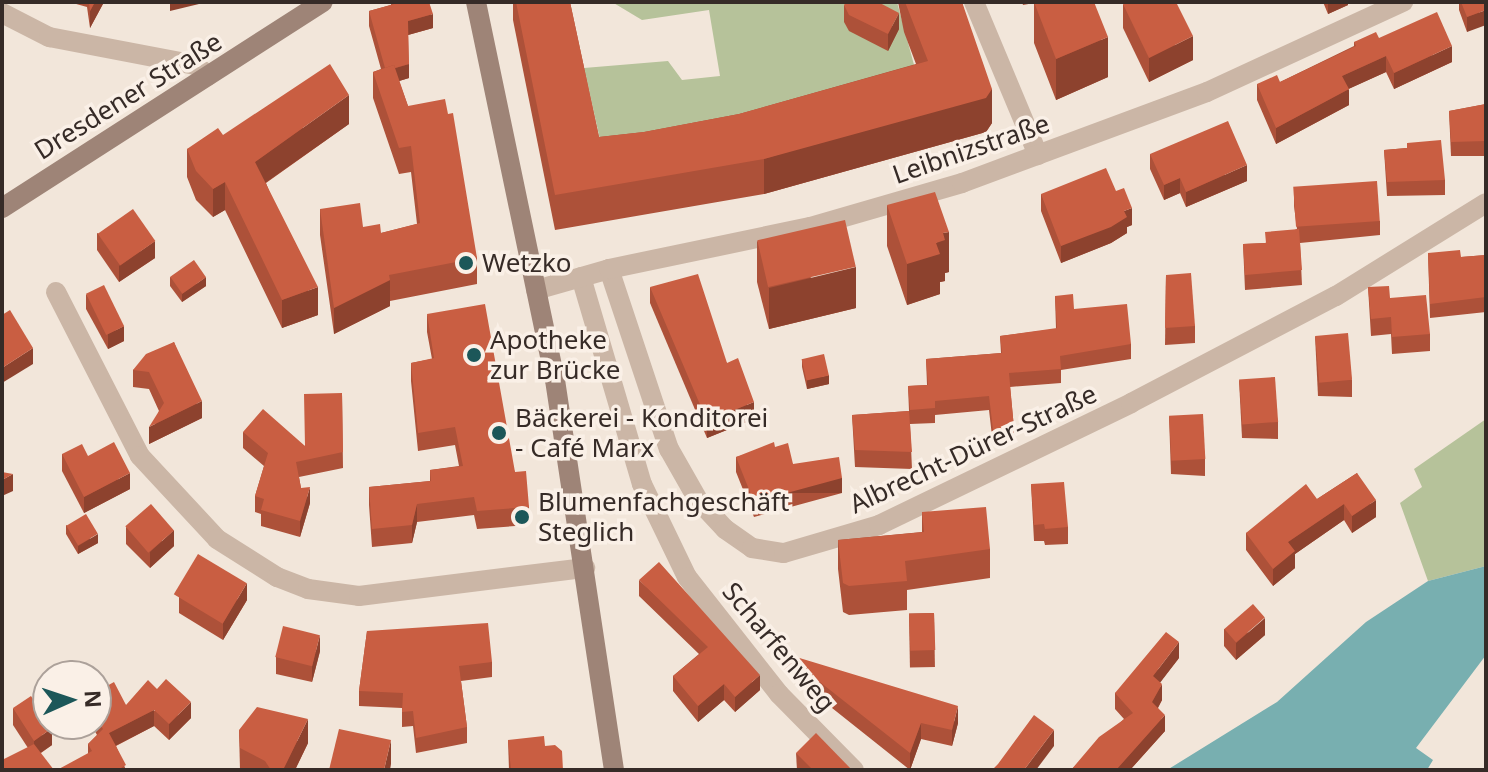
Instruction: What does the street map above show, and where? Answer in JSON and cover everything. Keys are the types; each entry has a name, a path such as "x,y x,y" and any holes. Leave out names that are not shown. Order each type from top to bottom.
{"main road":[{"name":"Dresdener Straße","path":"2,208 323,2"},
{"path":"476,2 536,290 585,568 614,770"}],"street":[{"path":"974,2 1038,155"},
{"name":"Leibnizstraße","path":"536,290 609,269 810,227 1038,155 1207,92 1403,2"},
{"path":"2,13 49,37 196,65 208,76"},
{"name":"Albrecht-Dürer-Straße","path":"609,269 669,449 698,500 725,529 752,548 784,553 879,525 1131,403 1336,296 1486,203"},
{"name":"Scharfenweg","path":"581,277 642,484 687,577 779,694 854,770"},
{"path":"56,292 140,456 217,539 277,577 308,589 359,596 585,568"}],"green space":[{"path":"612,2 897,2 920,87 605,162 584,68 668,61 682,80 720,76 709,10 642,20"},
{"path":"1486,419 1486,566 1428,581 1400,503 1422,487 1414,469"}],"water":[{"path":"1486,566 1486,655 1416,748 1433,760 1427,770 1167,770 1277,702 1366,622 1428,581"}],"building":[{"path":"393,2 429,2 433,14 408,21 409,64 385,68 369,11"},
{"path":"516,2 570,2 599,137 739,114 928,61 905,2 962,2 992,89 986,98 764,159 555,195"},
{"path":"846,2 878,2 899,13 888,34 849,15 844,5"},
{"path":"1034,2 1094,2 1108,37 1056,59"},
{"path":"1176,2 1193,36 1149,58 1123,4"},
{"path":"1461,2 1486,2 1486,10 1467,17"},
{"path":"1437,12 1452,46 1394,73 1386,56 1342,76 1349,89 1276,128 1257,84 1277,75 1280,82 1356,46 1354,42 1376,32 1379,38"},
{"path":"330,64 349,95 255,162 318,287 282,300 225,182 213,189 196,171 187,149 218,128 223,135"},
{"path":"394,65 408,106 445,99 448,114 453,113 477,258 389,275 390,280 334,308 320,209 360,203 363,227 380,224 381,233 420,223 411,146 399,148 373,72"},
{"path":"1486,104 1486,141 1451,142 1449,111"},
{"path":"1228,121 1247,165 1186,192 1180,178 1164,185 1150,154"},
{"path":"1441,140 1445,180 1387,182 1384,150 1407,148 1407,143"},
{"path":"1106,168 1116,191 1124,188 1132,208 1124,211 1127,217 1111,227 1061,246 1041,194"},
{"path":"1377,181 1380,221 1296,227 1293,187"},
{"path":"935,192 949,232 943,233 945,240 936,243 940,254 907,264 887,205"},
{"path":"133,209 155,241 120,266 98,234"},
{"path":"845,220 856,267 768,287 757,240"},
{"path":"1299,229 1302,270 1245,275 1243,244 1266,243 1265,232"},
{"path":"1460,250 1461,257 1486,255 1486,297 1430,304 1428,253"},
{"path":"194,260 206,277 182,294 170,277"},
{"path":"1191,273 1195,326 1165,328 1166,275"},
{"path":"698,274 727,363 738,358 754,402 707,421 650,287"},
{"path":"104,285 124,326 106,335 86,294"},
{"path":"1389,286 1390,298 1426,295 1430,334 1392,337 1391,317 1371,319 1368,287"},
{"path":"1073,294 1074,309 1127,304 1131,344 1060,356 1061,369 1009,373 1014,428 993,430 989,396 935,401 935,408 910,410 908,386 928,385 926,359 1002,353 1000,336 1057,328 1055,296"},
{"path":"485,304 515,472 526,471 529,507 477,511 474,497 417,504 412,525 372,529 369,487 431,481 430,470 463,466 455,427 418,433 411,363 434,358 427,314"},
{"path":"10,310 33,348 2,368 2,315"},
{"path":"1348,333 1352,380 1319,383 1315,336"},
{"path":"174,342 202,401 149,427 164,403 149,372 133,370 146,354"},
{"path":"824,354 829,375 807,381 802,359"},
{"path":"1275,377 1278,422 1242,424 1239,380"},
{"path":"342,393 343,452 296,462 301,488 310,487 300,521 261,510 264,499 255,496 268,453 243,432 263,409 305,446 304,394"},
{"path":"909,411 912,452 855,450 852,415"},
{"path":"1203,414 1205,459 1171,461 1169,416"},
{"path":"114,442 130,473 84,497 62,454 82,444 88,456"},
{"path":"774,442 775,447 788,443 793,464 839,457 842,478 754,502 736,457"},
{"path":"2,472 13,474 2,480"},
{"path":"1357,473 1376,500 1352,516 1344,504 1288,542 1295,551 1273,569 1246,533 1306,484 1317,499"},
{"path":"1064,482 1068,527 1045,529 1044,524 1034,525 1031,484"},
{"path":"151,504 174,530 148,553 125,526"},
{"path":"986,507 990,549 905,561 907,581 849,586 843,583 838,540 924,532 922,512"},
{"path":"86,514 98,534 78,546 66,526"},
{"path":"198,554 247,583 223,624 174,594"},
{"path":"659,562 760,675 735,697 724,684 698,706 673,676 708,647 639,580"},
{"path":"1253,604 1265,618 1236,643 1224,629"},
{"path":"934,613 935,650 910,651 909,614"},
{"path":"488,623 492,662 459,666 467,727 416,738 413,711 402,712 403,693 359,691 367,631"},
{"path":"283,626 320,635 312,666 275,657"},
{"path":"1166,632 1179,642 1153,676 1162,684 1152,702 1165,715 1116,770 1071,770 1099,737 1133,713 1115,693"},
{"path":"783,653 958,706 952,730 921,723 910,753"},
{"path":"166,679 191,702 169,724 154,710 112,731 112,683 126,705 148,680 157,689"},
{"path":"32,698 32,738 13,708"},
{"path":"257,707 308,719 283,770 271,770 265,761 240,748 239,730"},
{"path":"1034,715 1054,730 1024,770 992,770 998,764"},
{"path":"339,729 391,740 384,770 329,770"},
{"path":"816,733 852,770 813,770 796,753"},
{"path":"544,736 545,746 555,745 562,751 563,770 511,770 508,740"},
{"path":"112,739 126,765 117,770 57,770 92,751 88,744 92,740"},
{"path":"34,744 54,770 2,770 2,760"}],"place":[{"name":"Wetzko","path":"466,263"},
{"name":"Apotheke zur Brücke","path":"474,355"},
{"name":"Bäckerei - Konditorei - Café Marx","path":"499,433"},
{"name":"Blumenfachgeschäft Steglich","path":"522,517"}]}
